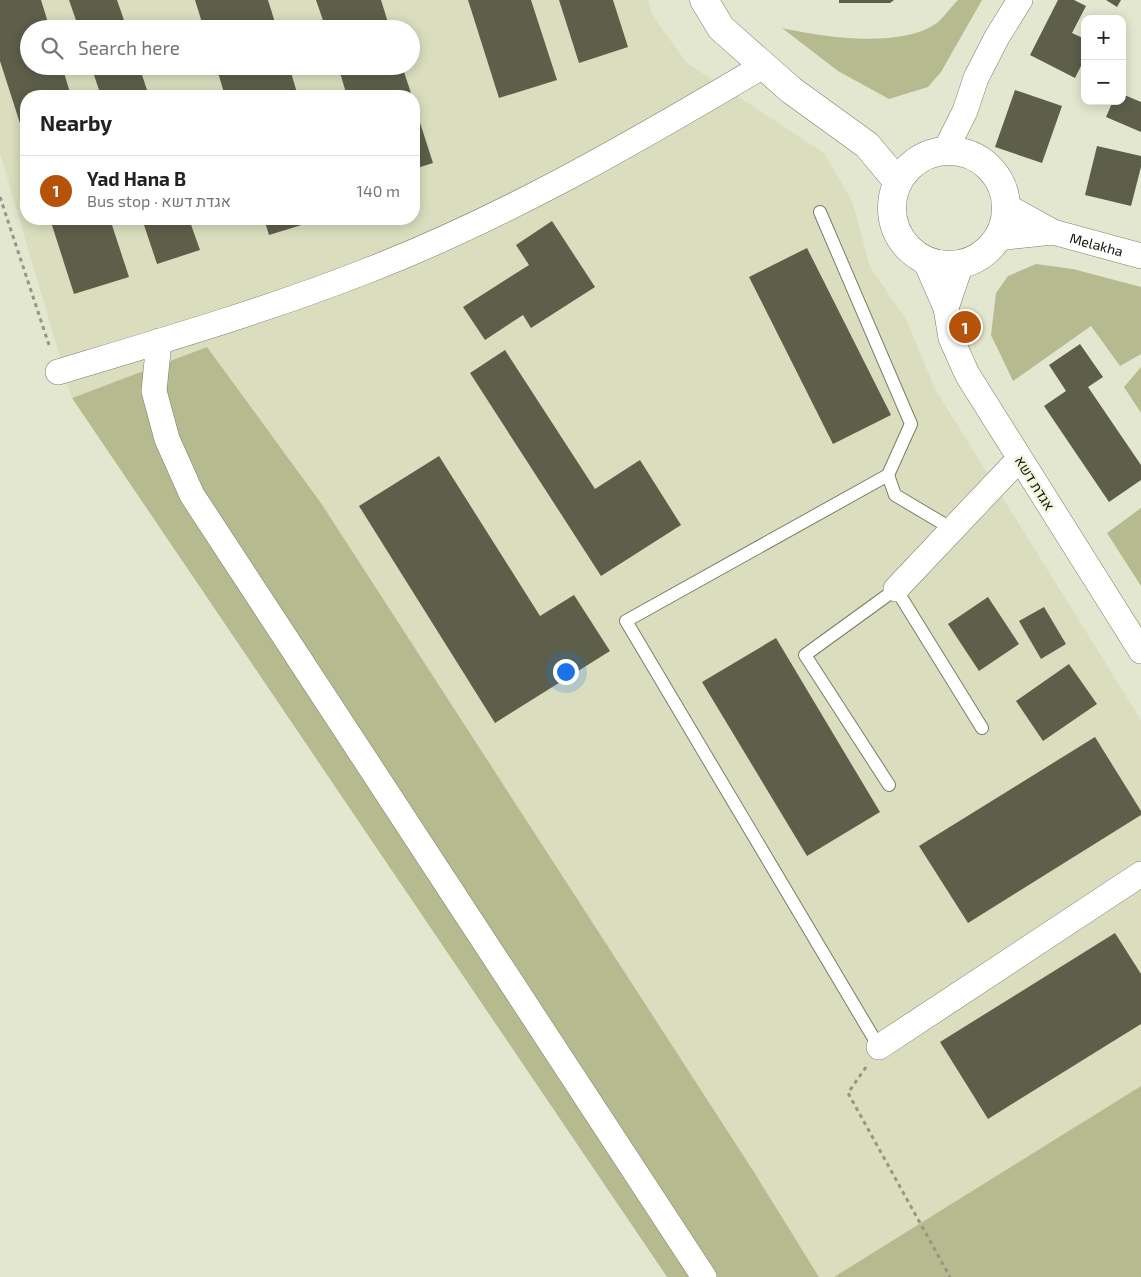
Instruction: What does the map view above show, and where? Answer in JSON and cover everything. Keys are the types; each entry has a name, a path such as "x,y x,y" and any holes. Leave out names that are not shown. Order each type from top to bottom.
{"street":[{"path":"704,0 721,28 791,90 867,145 898,182"},
{"path":"955,152 965,111 980,70 997,37 1020,0"},
{"path":"58,372 244,315 365,272 455,233 662,126 764,66"},
{"path":"867,145 918,161"},
{"path":"955,152 982,161 996,175 1004,192 1006,206 1002,230 993,246 978,258 961,264 943,265 925,260 910,250 899,235 893,217 892,199 898,182 910,166 926,155 955,152"},
{"name":"Melakha","path":"1006,206 1053,232 1141,256"},
{"name":"Melakha","path":"997,238 1053,232"},
{"name":"אגדת דשא","path":"925,260 946,308 951,338 966,374 1141,651"},
{"name":"אגדת דשא","path":"946,308 961,264"},
{"path":"159,341 154,391 167,439 192,495 704,1277"},
{"path":"896,589 954,530 1019,459"},
{"path":"879,1047 1141,874"}],"lane":[{"path":"820,212 911,424 888,475 626,621 879,1047"},
{"path":"888,475 895,495 954,530"},
{"path":"889,785 805,654 896,589 982,728"}],"path":[{"path":"0,196 58,372"},
{"path":"879,1047 848,1093 950,1277"}],"shaded area":[{"path":"0,0 648,0 652,15 687,63 824,153 852,201 870,267 907,321 935,389 1141,720 1141,1086 834,1277 819,1277 754,1172 321,503 207,347 72,398 21,225 420,225 420,90 20,90 20,221 0,153"},
{"path":"958,0 982,0 941,72 928,87 889,99 838,71 782,28 818,35 861,39 903,36 921,31 937,23"},
{"path":"1036,264 1073,269 1141,287 1141,354 1120,366 1091,326 1013,381 991,335 996,293 1008,276"},
{"path":"207,347 321,503 754,1172 819,1277 667,1277 72,398"},
{"path":"1141,367 1141,413 1124,387"},
{"path":"1141,508 1141,586 1107,533"},
{"path":"1141,1086 1141,1277 834,1277"}],"building":[{"path":"0,0 41,0 47,20 20,20 20,75 65,75 69,90 20,90 20,123 0,61"},
{"path":"69,0 117,0 124,20 76,20"},
{"path":"195,0 268,0 274,20 201,20"},
{"path":"316,0 381,0 387,20 323,20"},
{"path":"468,0 531,0 557,80 499,98"},
{"path":"559,0 613,0 628,47 579,63"},
{"path":"839,0 894,0 890,3 839,3"},
{"path":"1058,0 1074,0 1086,6 1072,33 1081,37 1081,66 1075,78 1030,55"},
{"path":"1106,0 1121,0 1117,7"},
{"path":"94,75 142,75 147,90 99,90"},
{"path":"219,75 292,75 296,90 223,90"},
{"path":"341,75 405,75 410,90 345,90"},
{"path":"1015,90 1062,106 1042,163 995,147"},
{"path":"1126,96 1141,102 1141,132 1106,117 1111,105 1126,105"},
{"path":"420,123 433,163 420,167"},
{"path":"1097,146 1141,156 1141,167 1131,206 1085,195"},
{"path":"552,221 595,287 531,328 523,315 485,340 463,307 529,265 516,245"},
{"path":"52,225 112,225 129,277 74,294"},
{"path":"144,225 191,225 200,250 157,264"},
{"path":"266,225 302,225 269,235"},
{"path":"807,248 891,415 833,444 749,277"},
{"path":"1080,344 1103,377 1088,387 1141,465 1141,480 1109,502 1044,406 1066,391 1049,365"},
{"path":"505,350 595,489 640,460 681,525 601,576 470,373"},
{"path":"439,456 540,616 574,595 610,651 495,723 359,506"},
{"path":"988,597 1019,644 979,671 948,624"},
{"path":"1044,607 1066,644 1041,659 1019,621"},
{"path":"776,638 880,812 807,856 702,682"},
{"path":"1069,664 1097,704 1043,741 1016,701"},
{"path":"1095,737 1141,811 1141,815 968,923 919,846"},
{"path":"1115,933 1141,974 1141,1024 988,1119 940,1042"}],"place":[{"name":"Yad Hana B","path":"965,327"}]}
